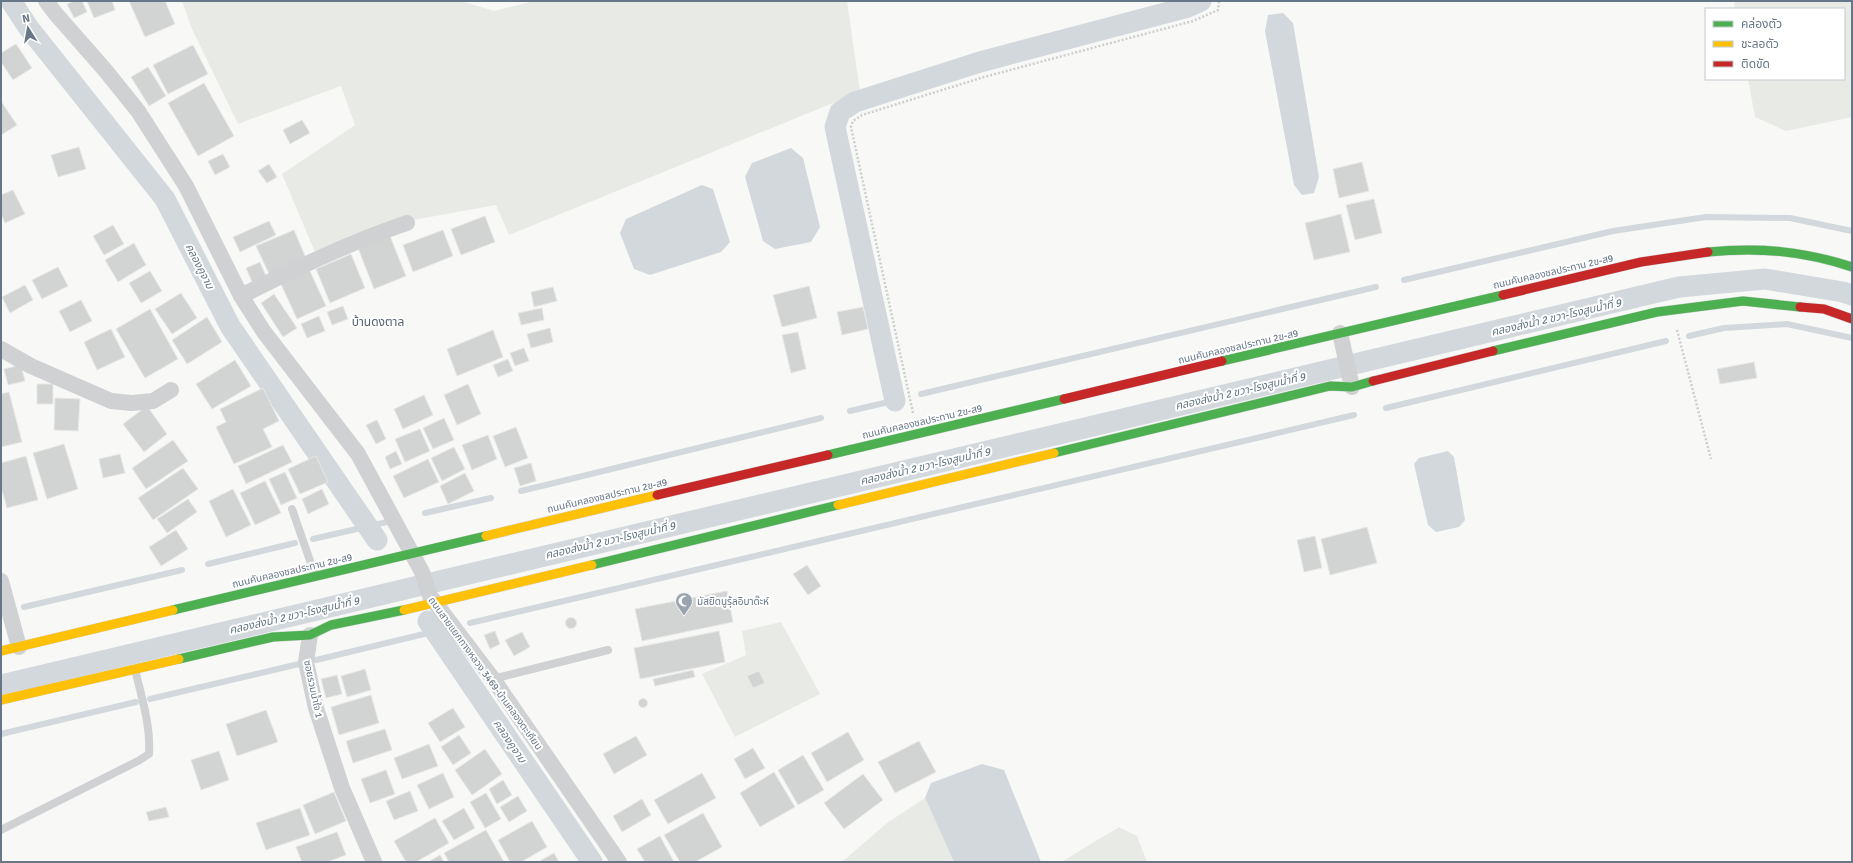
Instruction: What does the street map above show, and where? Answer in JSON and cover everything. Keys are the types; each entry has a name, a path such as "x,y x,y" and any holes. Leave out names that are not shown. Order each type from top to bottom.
{"street":[{"name":"ถนนสายแยกทางหลวง 3469-บ้านคลองตะเคียน","path":"46,1 138,111 186,186 241,296 264,332 358,454 422,572 432,600 493,679 619,862"},
{"path":"241,296 283,274 407,222"},
{"name":"ถนนคันคลองชลประทาน 2ข-ส9","path":"1,651 917,433 1341,339 1641,262 1690,254 1747,249 1794,252 1852,266"},
{"path":"1,700 273,637 310,635 332,625 432,600 1330,386 1412,370 1657,312 1743,301 1824,309 1852,319"},
{"path":"1341,339 1351,382"},
{"path":"1,349 31,366 111,401 132,403 153,401 171,390"},
{"path":"1,581 19,646"},
{"name":"ซอยรวมน้ำใจ 1","path":"310,635 306,662 316,708 342,788 374,862"}],"lane":[{"path":"292,509 315,576"},
{"path":"493,679 608,650"},
{"path":"1,830 138,762 149,754 150,744 147,723 134,668"}],"path":[{"path":"917,433 851,127 853,121 862,115 984,77 1193,21 1218,10 1219,1"},
{"path":"1672,310 1711,459"}],"shaded area":[{"path":"182,1 461,1 494,11 535,1 847,1 860,92 509,235 496,205 391,224 315,252 282,174 355,125 341,86 238,124 192,29"},
{"path":"1734,1 1852,1 1852,117 1786,131 1755,117 1748,80 1845,80 1845,8 1735,8"},
{"path":"1283,13 1293,23 1319,177 1314,193 1302,195 1294,185 1265,31 1268,15"},
{"path":"791,148 803,158 820,227 811,242 775,249 763,241 745,177 752,163"},
{"path":"702,185 713,189 730,242 721,252 650,275 634,269 620,233 626,219"},
{"path":"1448,451 1454,457 1465,520 1459,527 1436,532 1428,525 1414,464 1419,458"},
{"path":"781,622 820,694 735,737 702,674 746,655 742,631"},
{"path":"982,764 1004,770 1041,862 954,862 925,798 931,783"},
{"path":"925,798 954,862 842,862 887,823"},
{"path":"1119,827 1137,836 1147,862 1061,862"}],"building":[{"path":"74,1 82,1 87,12 74,18 67,4"},
{"path":"87,1 112,1 115,10 94,18"},
{"path":"129,1 165,1 175,24 145,37"},
{"path":"16,44 32,68 13,80 1,62 1,53"},
{"path":"193,45 208,74 168,94 153,65"},
{"path":"148,67 166,96 149,106 131,77"},
{"path":"204,83 234,136 198,156 168,103"},
{"path":"1,101 17,125 1,135"},
{"path":"302,120 310,133 290,144 283,130"},
{"path":"79,147 86,169 58,177 51,155"},
{"path":"223,154 230,167 215,175 208,161"},
{"path":"1362,162 1369,191 1339,198 1333,169"},
{"path":"269,164 277,177 267,183 258,171"},
{"path":"13,190 25,214 5,223 1,214 1,195"},
{"path":"1374,199 1382,233 1355,240 1346,205"},
{"path":"1341,214 1350,252 1314,260 1305,223"},
{"path":"485,216 495,242 461,255 451,229"},
{"path":"269,221 276,235 240,252 233,237"},
{"path":"113,225 124,244 104,255 93,236"},
{"path":"294,230 306,258 269,274 256,246"},
{"path":"443,230 453,256 413,272 403,245"},
{"path":"390,236 406,276 374,289 358,248"},
{"path":"134,243 146,265 118,282 105,260"},
{"path":"351,254 365,288 330,303 316,269"},
{"path":"260,262 266,276 252,282 246,268"},
{"path":"58,267 68,286 42,299 32,280"},
{"path":"309,269 326,306 297,319 280,282"},
{"path":"150,271 162,291 141,303 129,283"},
{"path":"25,285 33,300 10,313 2,297"},
{"path":"809,286 817,318 782,327 773,295"},
{"path":"553,287 557,301 534,307 531,292"},
{"path":"181,293 197,318 172,334 155,309"},
{"path":"274,294 297,328 283,337 261,303"},
{"path":"81,300 92,321 70,332 59,311"},
{"path":"343,306 348,319 332,325 327,312"},
{"path":"863,307 868,329 842,335 837,312"},
{"path":"542,308 544,320 521,325 518,313"},
{"path":"150,309 178,359 145,378 116,329"},
{"path":"319,316 325,331 307,338 301,324"},
{"path":"207,317 222,342 187,364 172,340"},
{"path":"550,328 553,342 531,348 527,334"},
{"path":"111,329 125,357 97,370 84,342"},
{"path":"493,330 503,357 457,376 447,349"},
{"path":"798,332 806,369 791,373 782,335"},
{"path":"524,348 529,361 515,366 510,353"},
{"path":"508,359 513,371 498,377 493,365"},
{"path":"235,360 251,386 212,409 196,384"},
{"path":"1754,362 1757,378 1720,384 1717,369"},
{"path":"21,365 25,381 8,385 4,369"},
{"path":"37,384 53,384 53,404 37,404"},
{"path":"468,384 481,414 457,425 444,395"},
{"path":"263,388 279,421 263,429 272,447 234,464 216,427 226,422 220,409"},
{"path":"9,392 22,442 1,447 1,394"},
{"path":"424,395 433,415 403,429 394,409"},
{"path":"55,398 80,399 78,431 54,430"},
{"path":"147,406 167,434 144,452 123,424"},
{"path":"444,418 454,440 433,449 423,428"},
{"path":"377,420 386,439 376,444 366,425"},
{"path":"516,427 528,458 505,467 493,436"},
{"path":"420,429 430,451 405,462 395,439"},
{"path":"488,435 497,459 472,470 462,445"},
{"path":"173,440 188,461 146,489 132,468"},
{"path":"64,444 78,489 47,499 33,453"},
{"path":"283,445 292,462 246,484 238,466"},
{"path":"454,447 465,469 442,481 431,458"},
{"path":"396,451 402,464 390,469 385,457"},
{"path":"120,454 125,473 103,478 99,459"},
{"path":"26,456 38,500 7,508 1,487 1,463"},
{"path":"316,456 328,482 300,494 288,469"},
{"path":"428,459 439,482 404,498 393,476"},
{"path":"531,463 536,481 520,486 514,468"},
{"path":"183,468 198,489 153,520 138,498"},
{"path":"285,472 297,498 281,505 269,479"},
{"path":"465,473 474,491 448,504 440,486"},
{"path":"265,481 281,513 255,525 240,493"},
{"path":"233,489 251,525 226,537 209,501"},
{"path":"322,489 329,504 308,514 302,499"},
{"path":"188,499 197,512 167,533 157,519"},
{"path":"1367,527 1377,563 1330,575 1321,539"},
{"path":"176,530 188,549 161,566 149,547"},
{"path":"1315,536 1322,568 1304,572 1297,540"},
{"path":"807,565 821,586 808,595 793,574"},
{"name":"มัสยิดนูรุ้ลอิบาด๊ะห์","path":"727,591 733,622 642,641 635,609"},
{"path":"569,618 573,618 575,619 575,627 569,628 566,625 566,621"},
{"path":"495,631 500,644 490,649 484,635"},
{"path":"719,631 725,662 640,679 634,648"},
{"path":"522,632 530,647 514,656 505,640"},
{"path":"365,669 371,690 347,697 341,676"},
{"path":"693,670 695,677 655,686 653,679"},
{"path":"759,671 765,683 753,688 747,676"},
{"path":"337,675 342,694 326,698 321,679"},
{"path":"371,695 379,723 339,735 331,707"},
{"path":"643,698 648,703 643,708 638,703"},
{"path":"453,708 465,727 440,742 428,723"},
{"path":"266,710 278,742 237,756 226,724"},
{"path":"385,729 392,750 353,763 346,741"},
{"path":"848,732 864,760 827,782 811,753"},
{"path":"459,735 471,753 453,765 441,747"},
{"path":"636,736 647,755 614,774 603,754"},
{"path":"919,741 936,772 895,793 878,762"},
{"path":"429,744 438,766 402,779 394,758"},
{"path":"753,748 765,768 745,779 734,759"},
{"path":"485,749 502,774 472,795 455,770"},
{"path":"219,751 229,780 201,790 191,760"},
{"path":"803,755 824,790 798,805 778,770"},
{"path":"386,770 395,794 370,803 361,779"},
{"path":"774,772 795,807 760,827 740,793"},
{"path":"443,773 454,797 429,809 417,785"},
{"path":"702,773 716,798 668,824 654,800"},
{"path":"863,774 883,800 844,829 824,803"},
{"path":"503,780 512,795 497,804 489,789"},
{"path":"410,791 418,811 394,820 386,801"},
{"path":"334,792 346,821 315,834 303,805"},
{"path":"486,793 501,819 485,828 470,802"},
{"path":"518,796 527,811 509,822 500,807"},
{"path":"642,799 651,815 622,832 613,816"},
{"path":"166,807 169,817 149,821 146,812"},
{"path":"300,808 310,835 266,850 256,823"},
{"path":"464,808 475,828 454,840 442,821"},
{"path":"703,813 722,847 695,862 680,862 664,835"},
{"path":"435,818 449,843 416,862 406,862 394,841"},
{"path":"532,821 547,847 521,862 510,862 498,840"},
{"path":"486,830 504,862 449,862 444,853"},
{"path":"337,832 346,855 327,862 302,862 296,847"},
{"path":"660,836 674,862 645,862 637,849"},
{"path":"554,853 559,862 538,862"},
{"path":"440,855 444,862 428,862"}],"waterway":[{"name":"คลองคูจาม","path":"11,1 28,27 165,199 230,326 377,540"},
{"path":"895,401 835,127 840,112 855,102 980,62 1188,7 1201,1"},
{"path":"1404,280 1613,231 1706,217 1790,218 1852,231"},
{"name":"คลองส่งน้ำ 2 ขวา-โรงสูบน้ำที่ 9","path":"1,685 1679,287 1765,279 1843,292 1852,295"},
{"path":"921,394 1376,287"},
{"path":"1689,336 1724,328 1787,324 1852,338"},
{"path":"1386,408 1666,341"},
{"path":"850,411 897,400"},
{"path":"470,623 1354,415"},
{"path":"521,491 821,418"},
{"path":"425,513 491,498"},
{"path":"313,539 387,522"},
{"path":"208,564 295,543"},
{"path":"24,607 182,570"},
{"name":"คลองคูจาม","path":"428,621 592,862"},
{"path":"316,660 449,628"},
{"path":"150,699 299,664"},
{"path":"1,734 136,702"}],"traffic: fast":[{"path":"1708,252 1763,250 1816,257 1852,267"},
{"path":"1222,361 1503,295"},
{"path":"1493,351 1657,312 1743,301 1800,307"},
{"path":"1054,453 1330,386 1352,387 1373,381"},
{"path":"828,455 1064,399"},
{"path":"592,565 838,505"},
{"path":"173,610 486,536"},
{"path":"179,659 273,637 310,635 331,625 404,610"}],"traffic: slow":[{"path":"838,505 1054,453"},
{"path":"486,536 657,495"},
{"path":"404,610 592,565"},
{"path":"1,651 173,610"},
{"path":"1,700 179,659"}],"traffic: jam":[{"path":"1503,295 1641,262 1708,252"},
{"path":"1800,307 1824,309 1852,319"},
{"path":"1373,381 1493,351"},
{"path":"1064,399 1222,361"},
{"path":"657,495 828,455"}],"place":[{"name":"มัสยิดนูรุ้ลอิบาด๊ะห์","path":"684,616"}],"district":[{"name":"บ้านดงตาล","path":"378,322"}]}
